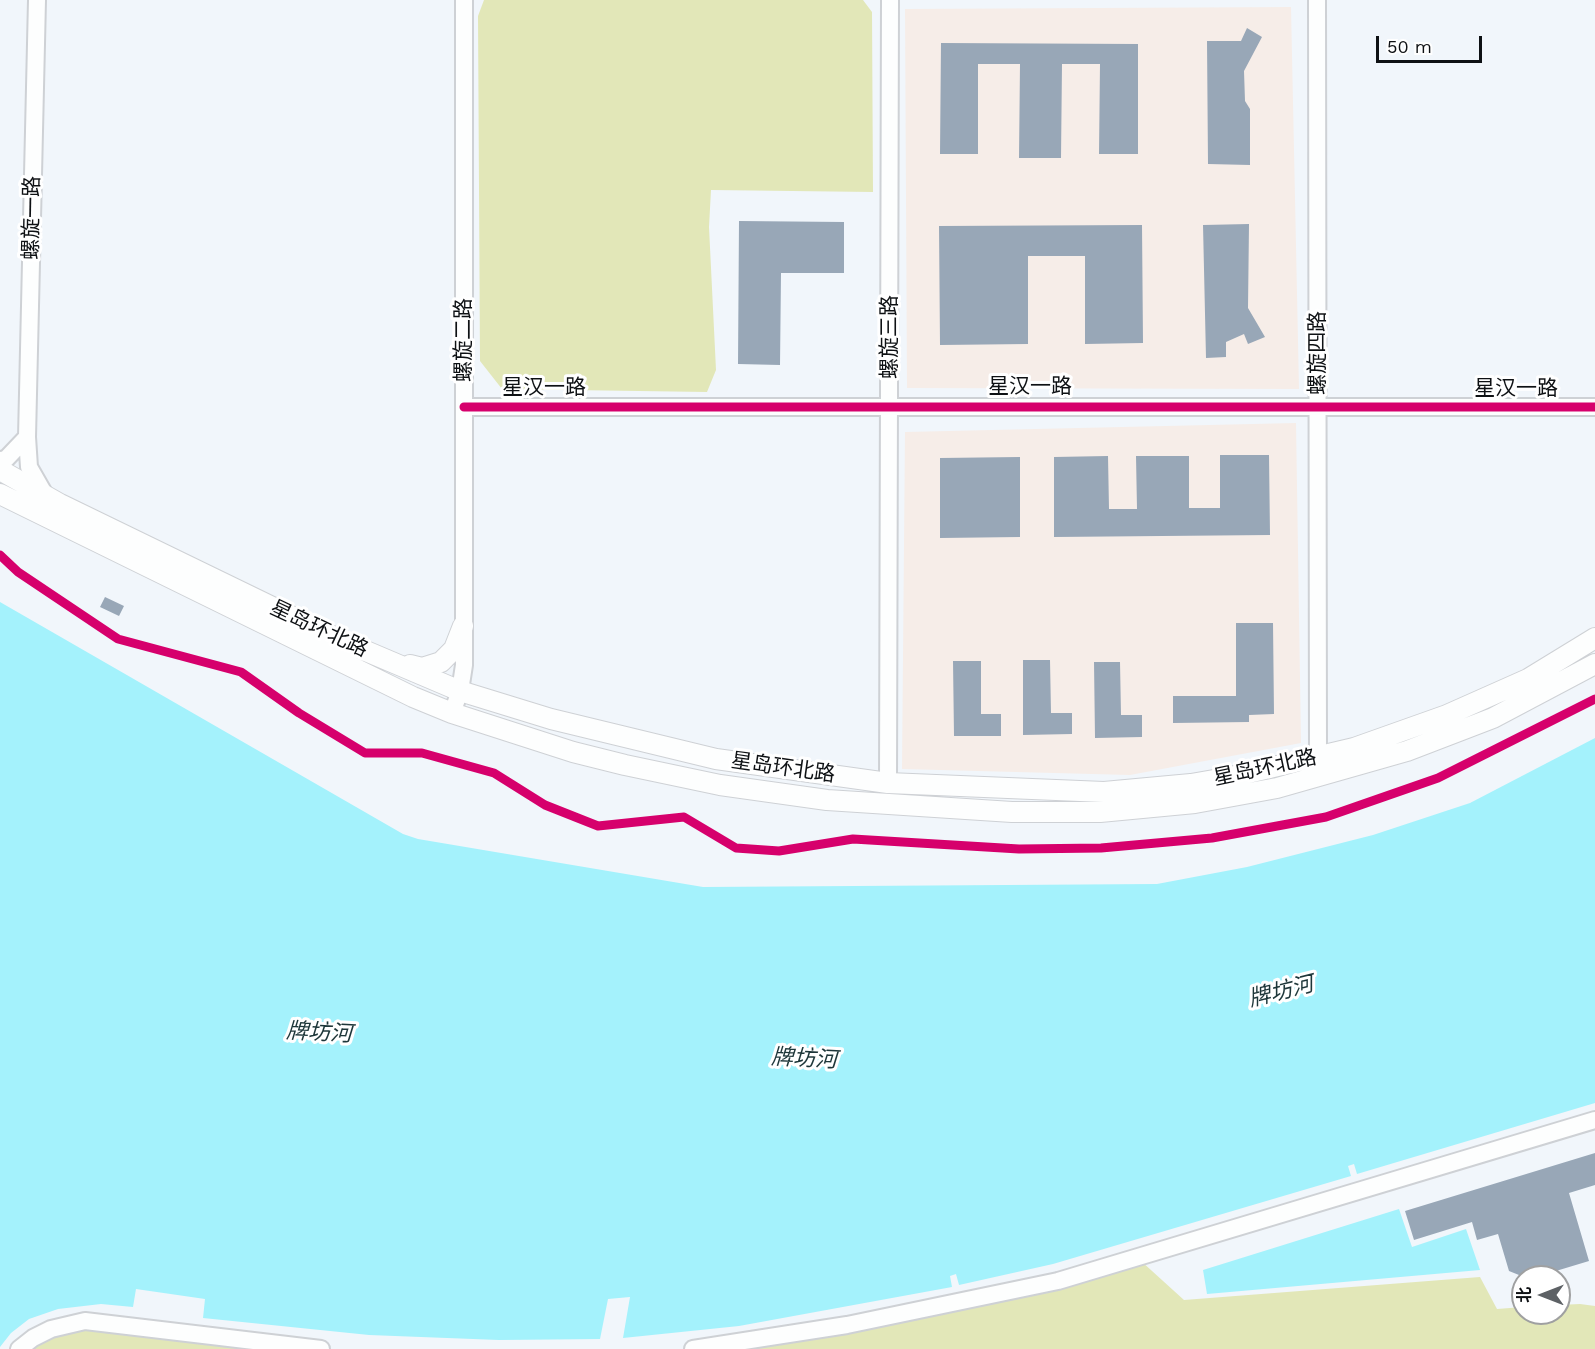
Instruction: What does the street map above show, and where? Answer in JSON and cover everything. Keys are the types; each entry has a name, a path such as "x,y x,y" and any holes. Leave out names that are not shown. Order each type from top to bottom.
{"main road":[{"name":"星岛环北路","path":"0,470 46,496 330,635 460,691 551,719 716,759 888,783 1104,792 1191,784 1318,757 1388,737 1457,711 1528,679 1595,638"},
{"name":"星岛环北路","path":"0,494 392,687 452,713 573,752 667,774 768,793 917,807 1012,812 1150,808 1276,788 1323,777 1407,751 1493,718 1595,664"},
{"path":"392,662 422,668 433,666 454,649 463,626"}],"street":[{"name":"螺旋一路","path":"37,0 27,437 29,467 35,482 46,496"},
{"name":"螺旋二路","path":"452,713 460,691 464,665 464,0"},
{"name":"螺旋三路","path":"888,783 891,405 890,0"},
{"name":"螺旋四路","path":"1317,0 1318,757 1323,777"},
{"name":"星汉一路","path":"464,407 891,405 1595,407"},
{"path":"0,460 6,459 27,437"},
{"path":"693,1349 847,1325 1047,1283 1595,1120"},
{"path":"19,1349 33,1338 51,1329 75,1322 94,1321 321,1349"}],"shaded area":[{"path":"1291,7 1299,389 907,388 905,9"},
{"path":"1296,423 1301,743 1130,775 902,769 905,432"}],"green space":[{"path":"484,0 863,0 872,12 873,192 711,190 709,227 716,370 707,392 502,389 480,361 478,16"},
{"path":"1141,1261 1184,1300 1480,1277 1497,1309 1511,1308 1511,1325 1571,1325 1571,1304 1595,1306 1595,1349 734,1349"},
{"path":"76,1327 276,1349 26,1349"}],"water":[{"name":"牌坊河","path":"0,602 403,834 418,839 703,887 1157,884 1247,867 1373,835 1470,803 1595,738 1595,1103 1357,1174 1354,1164 1348,1166 1351,1176 1053,1264 959,1285 956,1274 950,1276 952,1287 739,1326 623,1338 630,1297 608,1299 600,1339 499,1340 369,1335 203,1318 205,1299 136,1289 133,1307 101,1304 58,1309 29,1319 11,1333 0,1347"},
{"path":"1399,1209 1412,1247 1466,1229 1480,1270 1207,1294 1203,1270"}],"building":[{"path":"1247,28 1262,37 1244,71 1245,101 1250,109 1250,165 1208,164 1207,41 1241,41"},
{"path":"941,43 1138,44 1138,154 1099,154 1100,64 1062,64 1061,158 1019,158 1020,64 978,64 978,154 940,154"},
{"path":"739,221 844,222 844,273 781,273 780,365 738,364"},
{"path":"1249,224 1248,308 1265,337 1248,344 1244,334 1226,342 1226,357 1206,358 1203,225"},
{"path":"1142,225 1143,343 1085,344 1085,256 1028,256 1028,344 940,345 939,226"},
{"path":"1220,455 1269,455 1270,535 1054,537 1054,457 1108,456 1109,509 1137,509 1136,456 1189,456 1189,508 1220,508"},
{"path":"1020,457 1020,537 940,538 940,458"},
{"path":"105,597 124,606 119,616 100,607"},
{"path":"1236,623 1273,623 1274,714 1249,715 1249,722 1173,723 1173,696 1236,696"},
{"path":"1023,660 1050,660 1051,713 1072,713 1072,734 1023,735"},
{"path":"953,661 981,661 981,714 1001,714 1001,736 954,736"},
{"path":"1094,662 1120,662 1121,715 1142,715 1142,737 1095,738"},
{"path":"1595,1153 1595,1185 1569,1193 1589,1261 1571,1266 1511,1265 1511,1272 1498,1234 1477,1240 1472,1222 1414,1240 1405,1211"}],"cycle path":[{"path":"464,407 1595,407"},
{"path":"0,555 18,572 118,639 241,672 299,713 365,753 422,753 494,773 545,805 598,826 684,817 736,848 779,851 853,839 1019,849 1101,848 1212,838 1326,817 1438,778 1595,699"}]}
